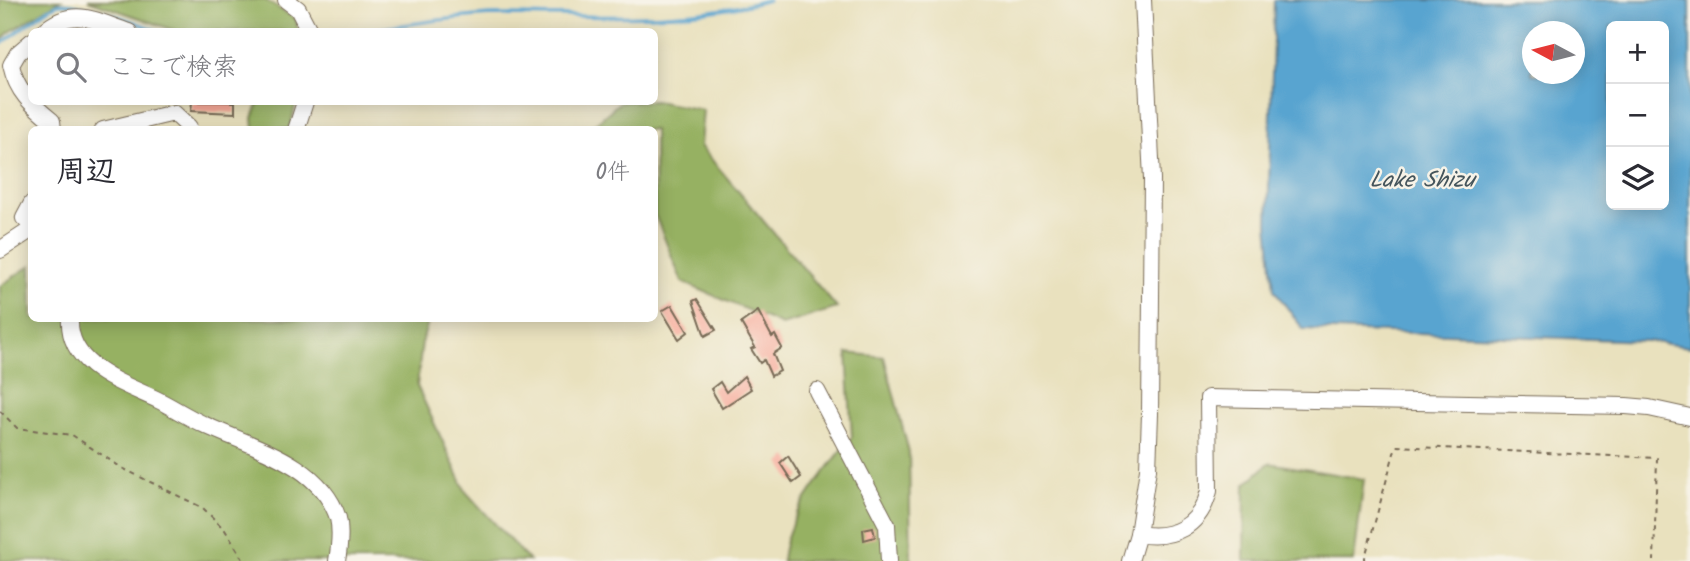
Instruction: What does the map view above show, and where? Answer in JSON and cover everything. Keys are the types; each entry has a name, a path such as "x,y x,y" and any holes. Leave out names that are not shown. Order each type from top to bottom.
{"street":[{"path":"286,0 298,9 308,28"},
{"path":"1130,561 1138,534 1148,469 1150,400 1152,179 1143,0"},
{"path":"47,28 54,21 66,16 81,17 116,28"},
{"path":"28,45 11,65 15,83 28,99"},
{"path":"32,105 52,121 53,126"},
{"path":"297,126 304,105"},
{"path":"120,126 174,113 188,126"},
{"path":"0,250 28,230"},
{"path":"69,322 76,345 86,360 105,377 278,457 316,483 338,519 337,561"},
{"path":"817,391 887,525 889,561"},
{"path":"1138,534 1158,537 1181,530 1195,519 1205,506 1209,491 1209,398 1626,406 1690,417"}],"path":[{"path":"0,411 17,428 72,435 122,468 203,508 226,530 244,561"},
{"path":"1364,561 1396,446 1657,458 1654,561"}],"green space":[{"path":"0,0 61,0 8,33 0,42"},
{"path":"88,0 265,0 296,19 298,28 167,28"},
{"path":"658,102 703,110 700,146 837,308 782,325 682,282 658,222 658,126 593,126 617,105 658,105"},
{"path":"258,105 295,105 290,126 254,126 253,118"},
{"path":"28,267 28,322 428,322 422,342 417,386 466,492 529,561 0,561 0,286"},
{"path":"847,353 884,357 909,452 911,561 782,561 791,527 808,495 852,437"},
{"path":"1269,463 1364,479 1354,561 1244,561 1245,485"}],"water":[{"name":"Lake Shizu","path":"1274,0 1690,0 1690,347 1647,341 1303,329 1274,290 1268,223"}],"building":[{"path":"192,105 235,105 235,113 191,111"},
{"path":"697,299 716,330 705,336 693,301"},
{"path":"672,305 688,332 679,339 662,311"},
{"path":"758,311 772,337 775,335 782,348 773,354 780,371 771,376 764,360 760,363 751,349 755,347 741,323"},
{"path":"744,376 751,389 722,408 711,389 720,382 726,392"},
{"path":"788,456 801,477 793,483 780,463"},
{"path":"873,527 875,537 864,540 863,529"}],"waterway":[{"path":"382,28 495,15 666,15 734,8 768,0"},
{"path":"0,45 58,4 93,9 150,28"}]}
